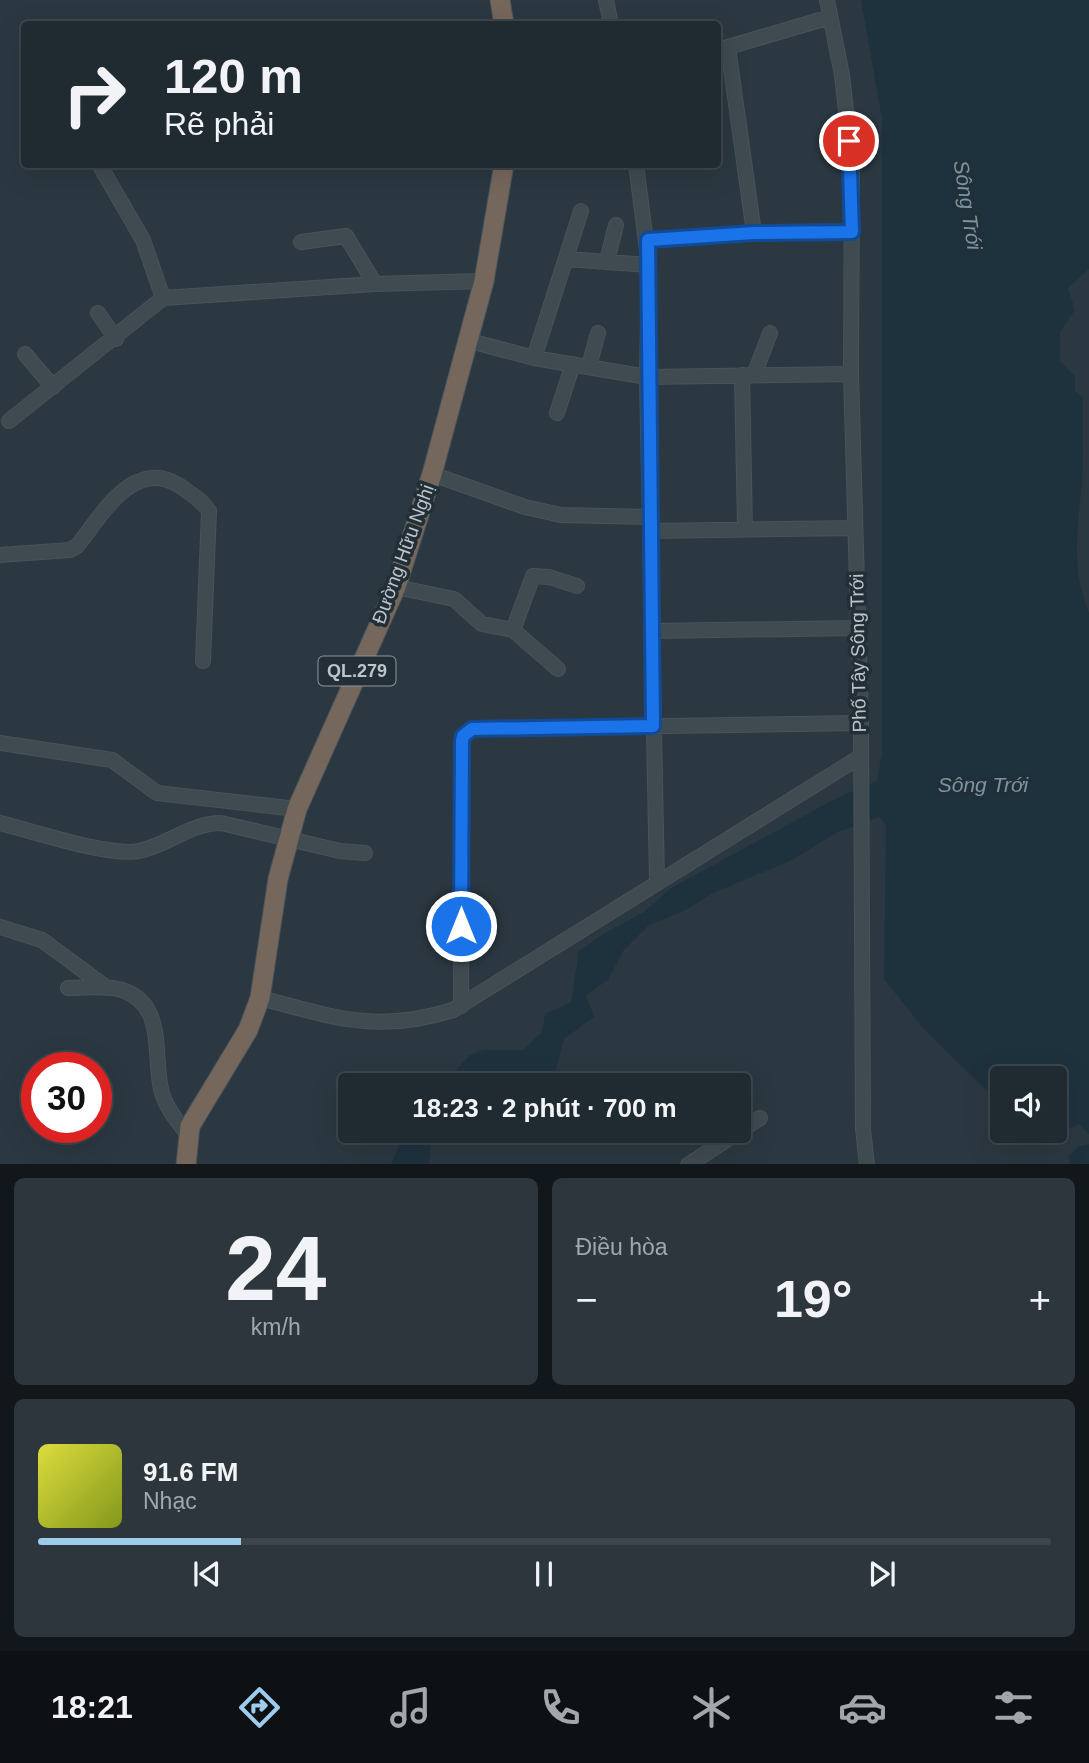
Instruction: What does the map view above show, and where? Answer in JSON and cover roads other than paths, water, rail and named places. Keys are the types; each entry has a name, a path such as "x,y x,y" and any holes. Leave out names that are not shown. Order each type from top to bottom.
{"highway":[{"path":"500,0 504,21"},
{"name":"Đường Hữu Nghị","path":"186,1164 188,1135 197,1111 248,1030 260,998 278,879 297,809 396,587 470,341 484,281 503,168"}],"street":[{"path":"606,0 610,21"},
{"name":"Phố Tây Sông Trới","path":"260,998 339,1018 379,1023 421,1020 461,1006 860,757 851,374 852,163 842,75 827,0"},
{"path":"754,233 723,49 830,18"},
{"path":"101,168 143,240 163,298"},
{"path":"637,168 648,240 649,265 651,631 657,882"},
{"path":"534,358 581,211"},
{"path":"607,261 616,225"},
{"path":"648,240 754,233 852,232"},
{"path":"301,242 346,236 375,284"},
{"path":"566,259 649,265"},
{"path":"9,421 116,339 163,298 375,284 484,281"},
{"path":"98,313 116,339"},
{"path":"589,366 598,333"},
{"path":"745,530 748,375 769,333"},
{"path":"470,341 534,358 648,377 851,374"},
{"path":"25,354 53,387"},
{"path":"557,413 573,364"},
{"path":"432,474 524,507 561,515 745,530 855,528"},
{"path":"0,555 70,550 123,489 135,481 162,478 173,482 204,503 209,511 203,661"},
{"path":"513,630 533,576 549,577 576,586"},
{"path":"396,587 447,597 482,624 513,630 558,669"},
{"path":"651,631 858,628"},
{"path":"461,1006 463,736 472,729 861,723"},
{"path":"0,743 112,760 158,793 297,809"},
{"path":"860,757 863,1129 867,1164"},
{"path":"0,823 124,852 155,846 206,823 221,823 290,837 340,851 365,853"},
{"path":"0,927 42,940 108,988"},
{"path":"68,988 108,988 131,993 153,1020 158,1041 161,1089 170,1113 188,1135"},
{"path":"688,1164 760,1118"}],"water":[{"name":"Sông Trới","path":"861,0 1089,0 1089,269 1068,288 1075,310 1060,332 1060,361 1075,376 1075,391 1083,398 1083,470 1077,563 1089,613 1089,1134 1079,1124 1067,1130 1067,1066 990,1066 990,1091 923,1028 884,979 886,825 879,817 838,832 790,861 713,893 686,910 649,925 623,951 608,980 586,995 594,1017 564,1039 555,1073 455,1073 470,1055 478,1052 523,1050 542,1032 545,1014 571,1002 579,951 605,933 644,912 671,888 837,798 877,781 882,752 882,119"},
{"path":"401,1143 431,1143 429,1164 391,1164"},
{"path":"1089,1144 1089,1164 1071,1164 1068,1157 1079,1146"}]}
